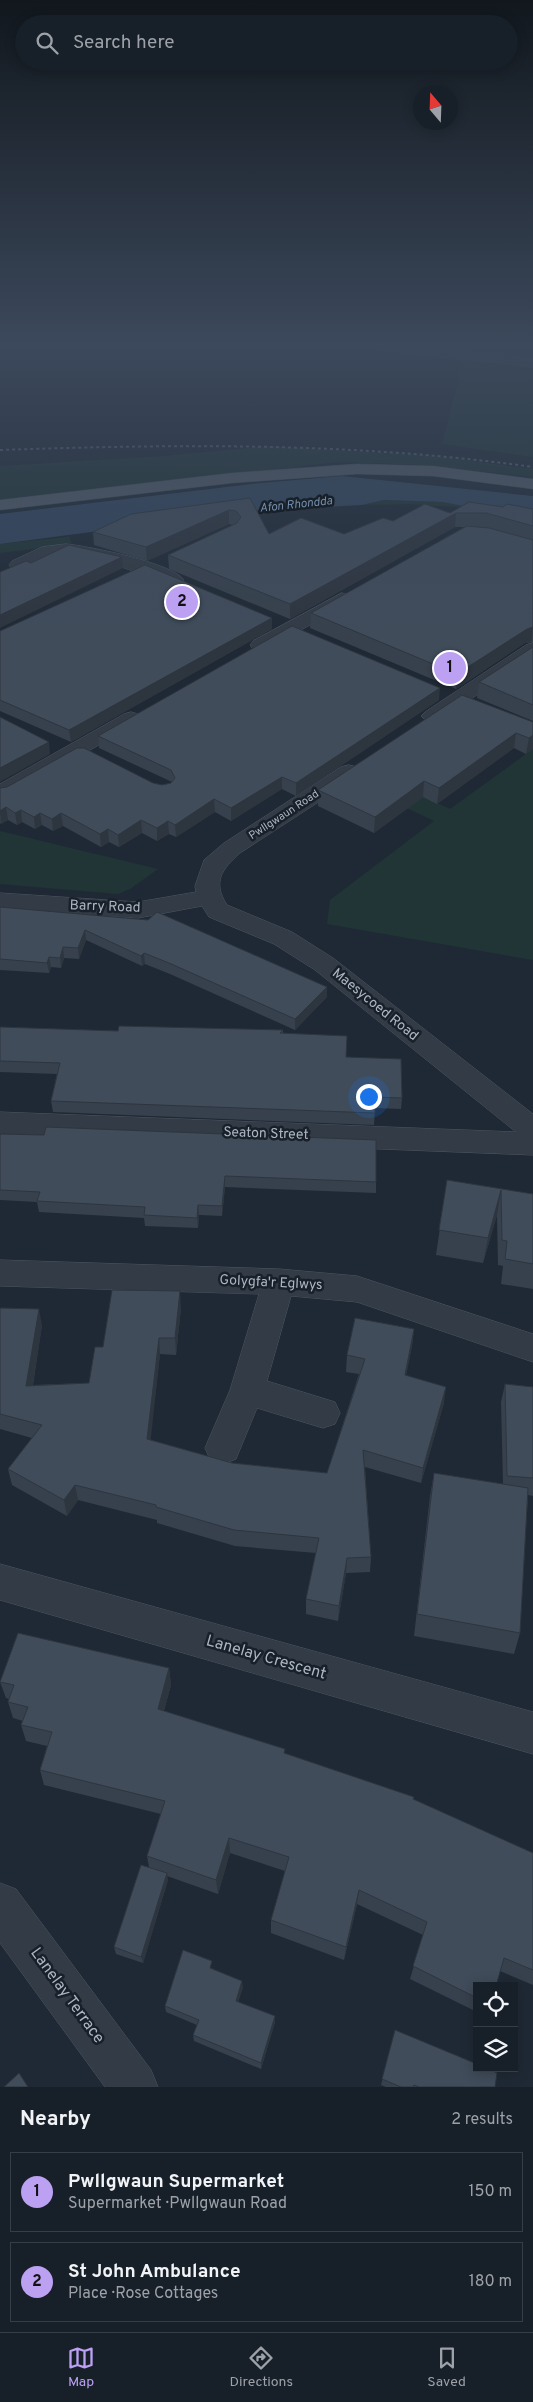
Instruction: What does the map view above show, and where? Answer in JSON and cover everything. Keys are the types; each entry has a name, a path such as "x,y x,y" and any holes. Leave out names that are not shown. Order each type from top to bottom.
{"main road":[{"path":"0,505 232,478 357,469 433,471 533,484"}],"street":[{"path":"18,565 52,550 67,549 100,553 126,564 147,568 190,586"},
{"path":"124,577 170,560"},
{"path":"246,653 358,590"},
{"path":"271,621 315,639"},
{"path":"415,728 533,649"},
{"path":"0,793 143,711"},
{"path":"50,744 58,748 74,750 100,758"},
{"name":"Pwllgwaun Road","path":"209,897 208,886 212,865 232,848 366,761"},
{"name":"Barry Road","path":"0,901 138,910 209,897"},
{"name":"Maesycoed Road","path":"209,897 218,911 284,938 324,964 533,1130"},
{"name":"Seaton Street","path":"0,1123 533,1144"},
{"name":"Golygfa'r Eglwys","path":"0,1273 280,1282 357,1289 533,1348"},
{"path":"223,1448 248,1390 280,1282"},
{"path":"248,1390 322,1413"},
{"name":"Lanelay Crescent","path":"0,1582 533,1733"},
{"name":"Lanelay Terrace","path":"0,1905 134,2087"}],"green space":[{"path":"533,443 533,457 442,444"},
{"path":"268,446 436,456 533,469 533,477 425,465 339,462 0,501 0,466 164,456"},
{"path":"384,500 443,502 487,509 409,504 362,505"},
{"path":"69,537 72,544 0,553 0,544"},
{"path":"533,749 533,960 327,924 330,900 434,821 365,788 381,777 450,809"},
{"path":"0,831 158,869 130,889 118,894 0,884"}],"water":[{"name":"Afon Rhondda","path":"342,476 533,496 533,520 443,502 384,500 362,505 250,511 0,544 0,514 260,483"}],"building":[{"path":"250,498 269,534 301,518 344,534 383,518 393,521 425,504 450,513 469,502 503,507 507,504 533,509 533,526 486,513 456,513 290,604 168,555 237,523 241,517 236,511 229,510 146,547 93,532 131,514"},
{"path":"467,526 489,528 533,540 533,627 457,674 311,613"},
{"path":"69,545 122,557 0,615 0,572 26,561 31,563"},
{"path":"145,565 272,618 69,730 0,700 0,631"},
{"path":"292,626 440,688 296,783 282,777 231,808 214,799 175,825 168,821 157,828 141,820 118,835 108,829 100,834 61,813 52,819 40,813 34,817 21,810 15,813 6,807 0,811 0,788 7,787 77,748 84,748 153,783 162,785 171,783 175,778 171,770 98,736"},
{"path":"533,647 533,705 479,682"},
{"path":"462,695 533,722 533,735 529,738 516,733 439,788 424,781 375,817 318,790"},
{"path":"0,717 49,742 0,768"},
{"path":"0,907 148,920 157,912 327,987 295,1019 169,963 144,953 141,956 85,930 78,948 63,947 60,958 49,957 47,963 0,959"},
{"path":"119,1026 283,1030 280,1033 347,1036 346,1057 401,1059 402,1098 375,1097 375,1113 51,1101 60,1063 0,1061 0,1027 118,1031"},
{"path":"46,1127 376,1140 376,1182 225,1176 222,1206 198,1205 197,1218 144,1215 145,1207 37,1201 40,1192 0,1190 0,1134 44,1135"},
{"path":"447,1180 533,1194 533,1264 505,1259 507,1241 502,1240 501,1190 488,1238 439,1230"},
{"path":"112,1290 180,1291 175,1338 159,1338 147,1439 232,1463 327,1473 365,1359 347,1355 355,1318 414,1329 405,1375 446,1387 423,1468 363,1450 371,1557 347,1558 339,1606 306,1599 319,1538 234,1530 156,1507 156,1505 75,1485 64,1500 8,1469 42,1425 0,1414 0,1308 39,1309 26,1386 89,1383 95,1347 103,1347"},
{"path":"505,1384 533,1387 533,1478 507,1476"},
{"path":"434,1473 528,1488 520,1633 417,1614"},
{"path":"18,1633 169,1668 158,1709 285,1749 284,1753 414,1797 413,1799 533,1853 533,1970 504,1958 497,1982 473,1982 473,1996 413,1966 427,1922 359,1890 346,1947 271,1920 289,1857 229,1838 216,1880 147,1856 165,1801 40,1770 52,1732 21,1725 28,1707 8,1702 14,1685 0,1682"},
{"path":"141,1865 167,1873 141,1957 114,1947"},
{"path":"183,1950 212,1961 210,1968 242,1981 236,2001 275,2016 261,2063 193,2035 199,2020 165,2006"},
{"path":"395,2030 473,2062 473,2072 497,2073 495,2087 419,2087 414,2085 413,2087 401,2087 382,2079"},
{"path":"19,2073 28,2087 4,2087"}],"railway":[{"path":"0,450 201,446 333,449 466,459 533,467"}],"place":[{"name":"St John Ambulance","path":"182,602"},
{"name":"Pwllgwaun Supermarket","path":"450,668"}]}
